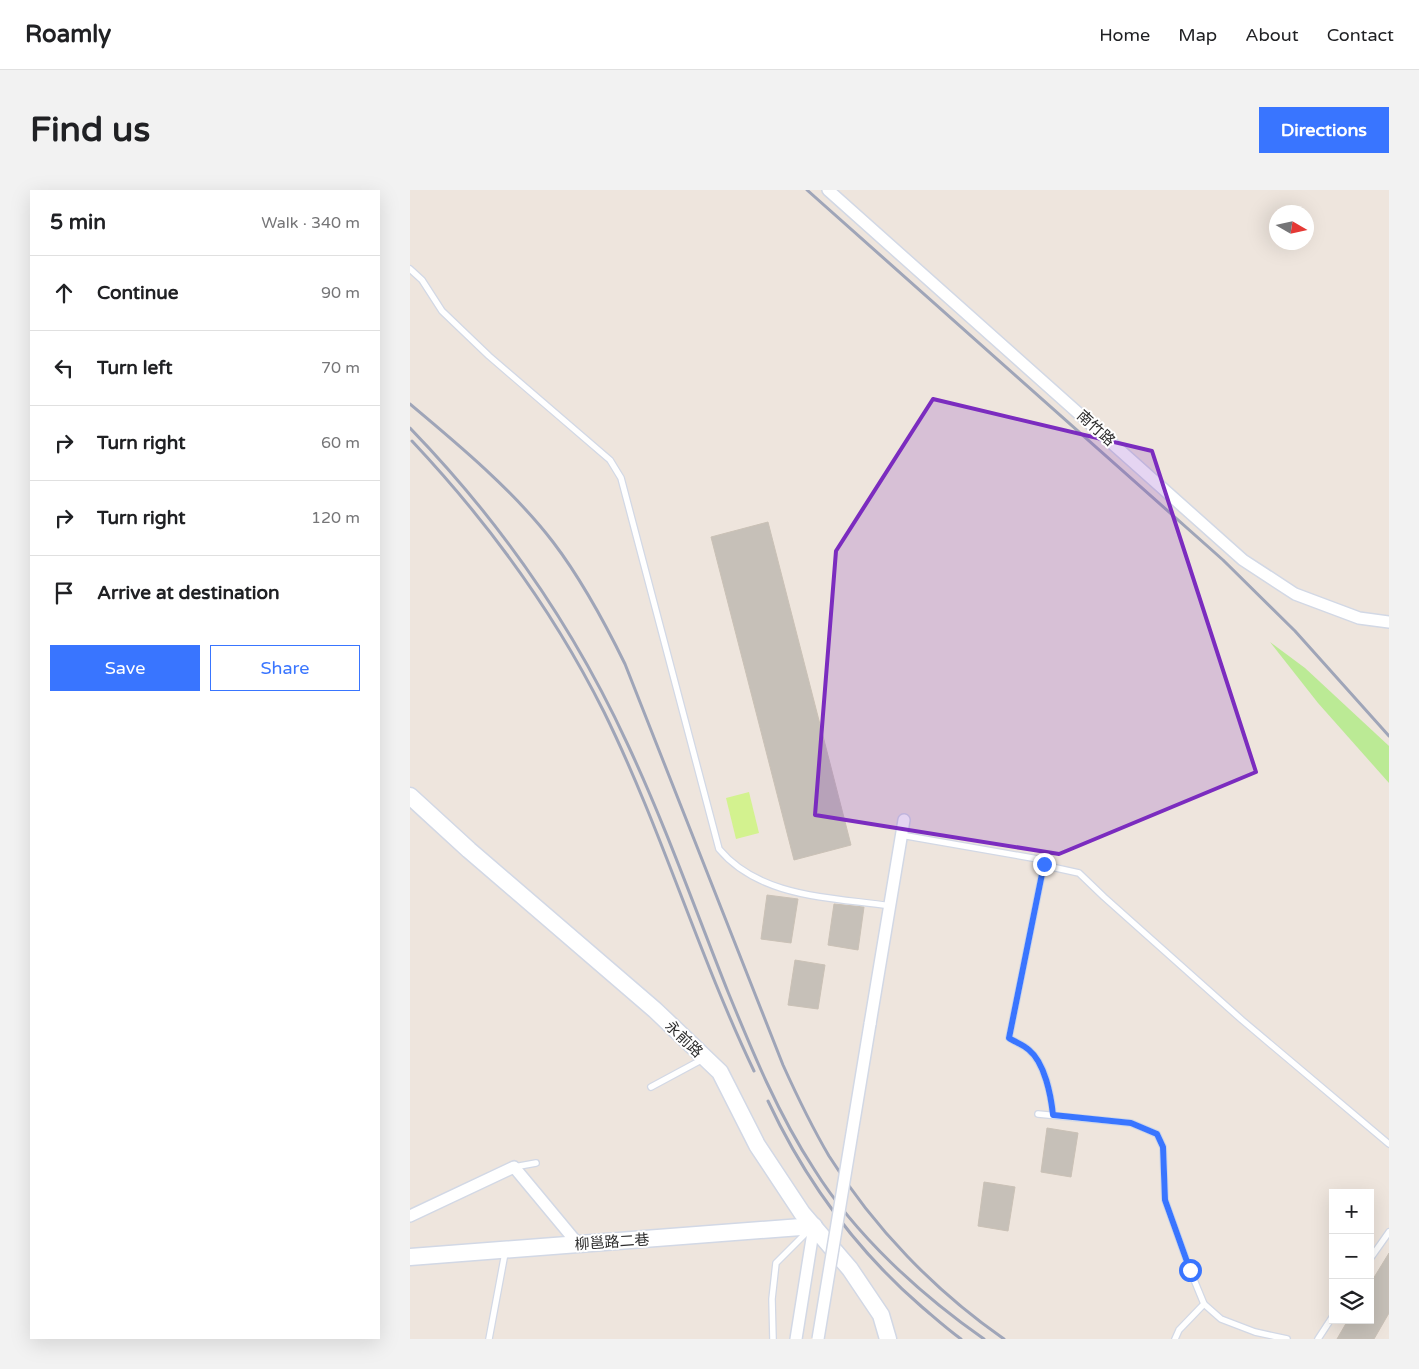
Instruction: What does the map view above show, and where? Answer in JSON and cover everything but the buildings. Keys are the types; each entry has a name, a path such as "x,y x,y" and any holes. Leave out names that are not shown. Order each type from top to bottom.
{"street":[{"name":"南竹路","path":"828,190 1243,560 1296,594 1359,618 1389,622"},
{"name":"永前路","path":"410,796 468,850 655,1010 720,1072 757,1144 802,1213 850,1269 881,1315 888,1339"},
{"path":"818,1339 904,820"},
{"path":"410,1216 514,1166 578,1244"},
{"path":"796,1339 814,1226"},
{"name":"柳邕路二巷","path":"410,1257 814,1226"}],"lane":[{"path":"410,268 422,280 442,312 489,356 610,460 621,478 719,849 728,860 756,880 794,893 890,906"},
{"path":"901,835 1038,859 1047,866 1079,873 1242,1020 1389,1144"},
{"path":"1044,864 1009,1038 1030,1050 1043,1069 1053,1115"},
{"path":"651,1088 705,1058"},
{"path":"1038,1114 1131,1123 1157,1134 1163,1147 1165,1200 1204,1304 1221,1319 1255,1332 1287,1339"},
{"path":"514,1166 536,1163"},
{"path":"773,1339 772,1299 776,1263 814,1226"},
{"path":"1374,1253 1389,1232"},
{"path":"489,1339 505,1250"},
{"path":"1175,1339 1179,1330 1204,1304"},
{"path":"1318,1339 1329,1322"}],"highlighted area":[{"path":"933,399 1152,451 1256,772 1059,854 815,815 836,551"}],"green space":[{"path":"1270,642 1305,668 1389,746 1389,783 1318,703"},
{"path":"749,792 759,833 736,839 726,798"}],"railway":[{"path":"807,190 1223,560 1295,631 1389,736"},
{"path":"410,404 485,469 538,523 574,571 601,617 625,664 783,1065 829,1156 847,1183 886,1233 930,1279 1004,1339"},
{"path":"410,428 443,463 504,538 558,616 606,700 667,835 728,992 757,1060 789,1127 814,1169 830,1193 869,1240 913,1283 960,1322 984,1339"},
{"path":"412,441 467,503 518,569 585,675 625,756 715,982 754,1071"},
{"path":"768,1101 798,1158 854,1238 898,1285 961,1339"}],"route":[{"path":"1044,864 1009,1038 1030,1050 1043,1069 1053,1115 1131,1123 1157,1134 1163,1147 1165,1200 1190,1270"}]}
